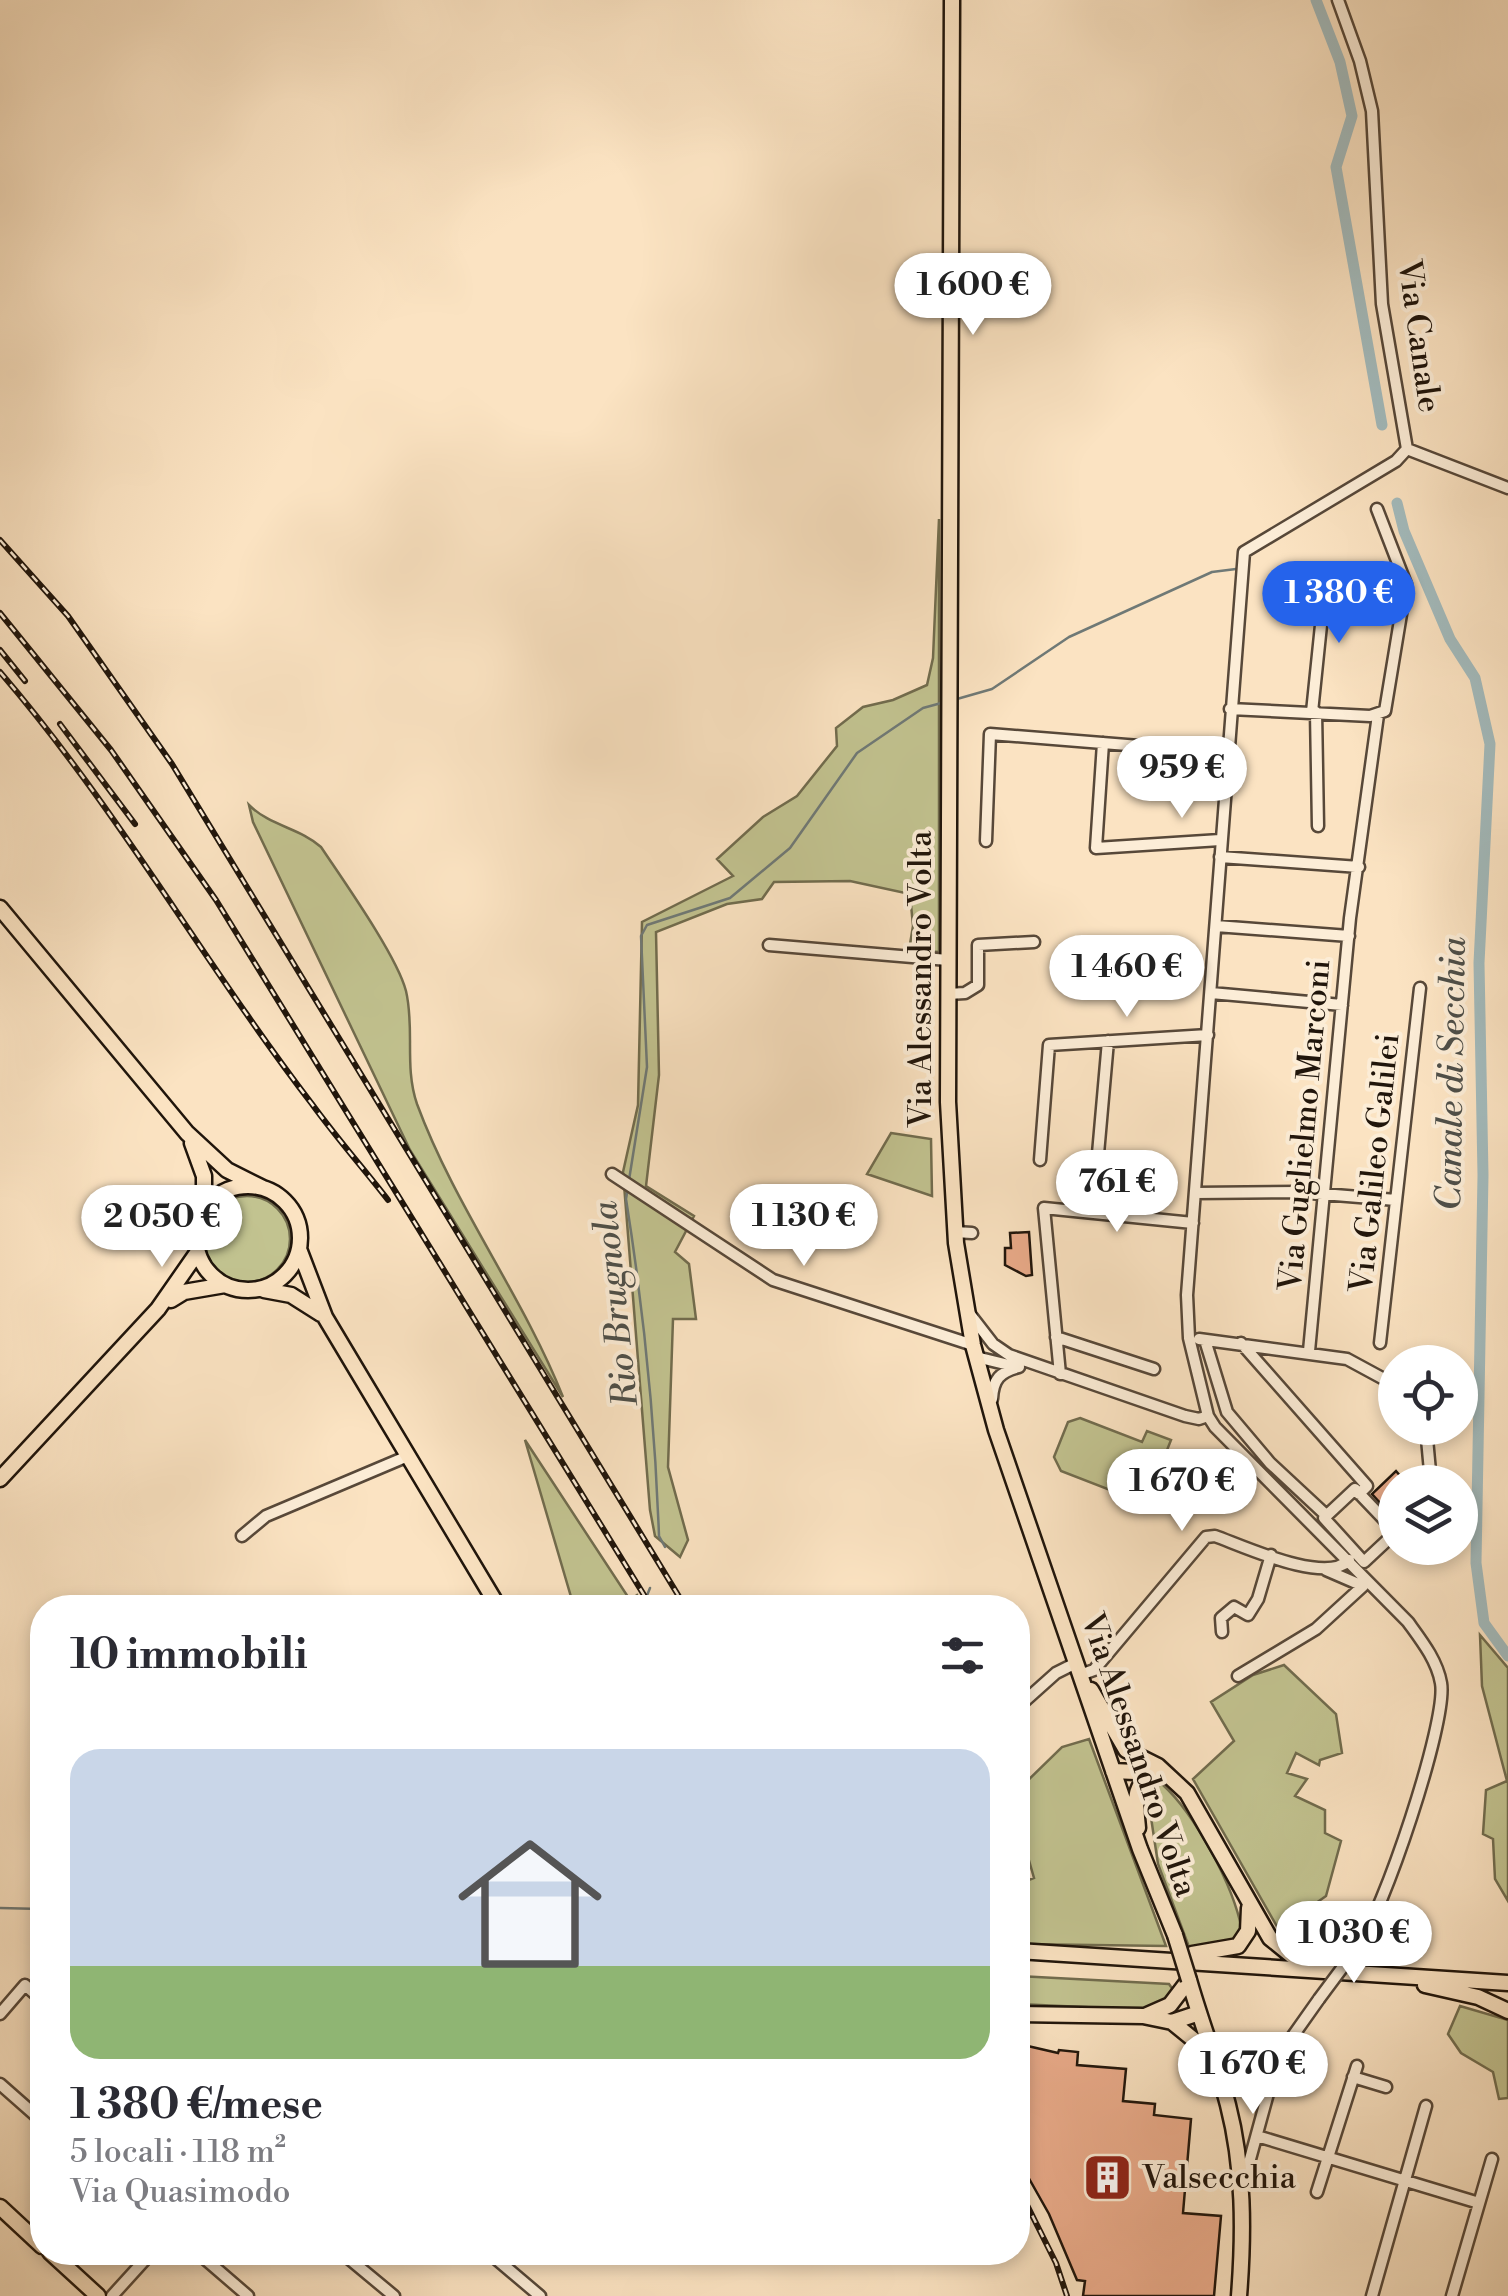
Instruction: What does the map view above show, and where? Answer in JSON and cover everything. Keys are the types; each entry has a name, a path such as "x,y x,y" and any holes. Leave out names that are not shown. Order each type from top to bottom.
{"main road":[{"name":"Via Alessandro Volta","path":"952,0 948,1163 954,1232 966,1309 996,1430 1112,1770 1190,1980"},
{"path":"0,908 187,1133 227,1170 275,1194 293,1212 298,1224 299,1249 325,1318 491,1595"},
{"path":"187,1133 204,1176 204,1209 196,1230 198,1253 204,1266 225,1285"},
{"path":"204,1209 230,1189 263,1188"},
{"path":"259,1289 285,1275 299,1249"},
{"path":"0,1478 158,1309 198,1253"},
{"path":"158,1309 184,1292 225,1285 292,1295 325,1318"},
{"path":"1078,1669 1126,1750 1174,1778 1194,1805 1249,1907 1270,1938 1291,1955 1454,1990 1508,2011"},
{"path":"1112,1770 1153,1767"},
{"path":"1140,1849 1136,1790 1153,1767"},
{"path":"1153,1958 1221,1952 1238,1946 1248,1931 1249,1907"},
{"path":"1030,1953 1508,1983"},
{"path":"1159,2012 1185,1990 1190,1980"},
{"path":"1190,1980 1228,2106 1242,2191 1239,2296"},
{"path":"1142,2016 1159,2012 1199,2013"},
{"path":"1030,2014 1142,2016 1172,2022 1199,2013"},
{"path":"1172,2022 1213,2059"},
{"path":"0,2207 30,2235"},
{"path":"64,2265 98,2296"}],"street":[{"name":"Via Canale","path":"1327,1525 1262,1476 1208,1416 1189,1338 1193,1224 1244,552 1408,449 1382,304 1372,111 1360,61 1338,0"},
{"path":"1408,449 1508,488"},
{"name":"Via Guglielmo Marconi","path":"1309,1351 1349,936 1378,715 1387,704 1406,584 1376,508"},
{"path":"1318,826 1314,712 1326,576"},
{"path":"1230,708 1378,715"},
{"path":"986,840 990,734 1226,753"},
{"path":"1102,743 1096,848 1220,840"},
{"path":"1220,857 1359,867"},
{"path":"1216,926 1349,936"},
{"path":"948,994 966,994 978,986 978,945 1034,942"},
{"path":"769,945 948,960"},
{"name":"Via Galileo Galilei","path":"1380,1343 1420,988"},
{"path":"1211,994 1342,1005"},
{"path":"1040,1160 1049,1045 1208,1035"},
{"path":"1097,1165 1108,1041"},
{"path":"612,1174 774,1280 1019,1366 1034,1366"},
{"path":"1196,1193 1324,1194 1396,1200"},
{"path":"1060,1374 1044,1208 1193,1224"},
{"path":"954,1232 972,1233"},
{"path":"966,1309 992,1344 1034,1366 1184,1416 1208,1416"},
{"path":"1056,1338 1154,1368"},
{"path":"1189,1338 1309,1351 1366,1366 1378,1374"},
{"path":"1204,1340 1228,1412 1327,1525 1426,1648 1441,1682 1442,1701 1432,1752 1378,1914 1276,2060 1242,2191"},
{"path":"1242,1343 1367,1486 1360,1494"},
{"path":"975,1351 1010,1355"},
{"path":"996,1430 993,1384 999,1375 1019,1366"},
{"path":"242,1536 266,1516 408,1456"},
{"path":"1327,1525 1355,1489 1378,1514"},
{"path":"1030,1696 1056,1673 1094,1670 1206,1537 1215,1536 1325,1569 1363,1586 1316,1628 1238,1676"},
{"path":"1325,1569 1357,1563 1378,1546"},
{"path":"1222,1632 1222,1618 1234,1606 1248,1615 1258,1599 1270,1555"},
{"path":"0,2014 25,1985 30,1989"},
{"path":"1213,2059 1238,2072 1254,2071 1276,2060"},
{"path":"1254,2071 1268,2088"},
{"path":"1317,2192 1355,2072 1386,2087"},
{"path":"0,2084 30,2110"},
{"path":"1372,2296 1426,2106"},
{"path":"1256,2136 1479,2203"},
{"path":"1452,2296 1492,2159"},
{"path":"112,2296 140,2265"},
{"path":"212,2265 248,2296"},
{"path":"357,2265 394,2296"},
{"path":"503,2265 540,2296"}],"green space":[{"path":"939,519 939,952 909,950 913,926 910,894 850,881 774,882 762,899 727,904 656,932 659,1075 646,1186 694,1216 675,1252 689,1264 696,1319 673,1319 668,1467 688,1540 680,1557 655,1536 650,1510 623,1172 638,1105 642,922 733,876 717,859 763,817 797,796 837,746 836,728 863,707 893,700 927,685 933,658"},
{"path":"249,805 321,847 392,958 409,1005 411,1076 417,1104 450,1179 529,1323 563,1397 410,1150 253,822"},
{"path":"891,1133 931,1139 932,1196 867,1174"},
{"path":"239,1196 255,1196 278,1208 287,1222 287,1256 278,1270 255,1282 239,1282 223,1275 211,1263 204,1247 204,1231 211,1215 223,1203"},
{"path":"1080,1418 1142,1442 1147,1431 1171,1440 1146,1504 1061,1471 1054,1457 1068,1422"},
{"path":"525,1440 627,1595 570,1595"},
{"path":"1480,1635 1508,1668 1508,1901 1495,1879 1493,1839 1483,1834 1486,1790 1507,1781 1482,1686"},
{"path":"1284,1665 1336,1714 1342,1753 1320,1760 1319,1765 1296,1753 1287,1773 1307,1779 1295,1796 1325,1810 1325,1833 1341,1841 1326,1896 1309,1908 1296,1945 1279,1930 1193,1779 1234,1741 1211,1702 1253,1675"},
{"path":"1089,1739 1166,1946 1030,1944 1030,1880 1034,1878 1030,1864 1030,1778 1062,1747"},
{"path":"1162,1784 1200,1832 1230,1893 1242,1930 1225,1944 1189,1947 1158,1864 1147,1791"},
{"path":"1030,1977 1169,1984 1176,1994 1149,2010 1030,2005"},
{"path":"1460,2006 1508,2020 1508,2098 1499,2099 1493,2072 1461,2053 1448,2034"}],"building":[{"path":"1029,1232 1032,1275 1026,1276 1005,1265 1005,1248 1011,1248 1010,1233"},
{"name":"Valsecchia","path":"1030,2047 1058,2053 1078,2052 1077,2065 1126,2069 1123,2101 1155,2104 1154,2115 1191,2119 1183,2213 1221,2216 1214,2296 1083,2296 1085,2281 1077,2280 1030,2180"}],"waterway":[{"name":"Canale di Secchia","path":"1316,0 1340,62 1352,116 1336,167 1382,425"},
{"name":"Canale di Secchia","path":"1397,503 1404,531 1450,639 1475,678 1490,744 1479,963 1483,1175 1476,1563 1484,1623 1508,1656"},
{"name":"Rio Brugnola","path":"957,699 992,689 1069,637 1212,572 1236,569"},
{"name":"Rio Brugnola","path":"629,1180 647,1067 641,936 647,925 730,898 790,848 857,753 923,708 945,702"},
{"name":"Rio Brugnola","path":"628,1187 626,1199 652,1409 659,1536 665,1547"},
{"name":"Rio Brugnola","path":"647,1595 650,1588"},
{"path":"0,1908 30,1909"}],"railway":[{"path":"0,540 68,616 172,764 678,1595"},
{"path":"0,613 111,750 216,900 644,1595"},
{"path":"0,650 25,681"},
{"path":"0,672 122,831 272,1051 388,1200"},
{"path":"60,724 135,824"},
{"path":"1030,2211 1056,2263 1067,2296"}],"place":[{"name":"Valsecchia","path":"1107,2178"}]}
